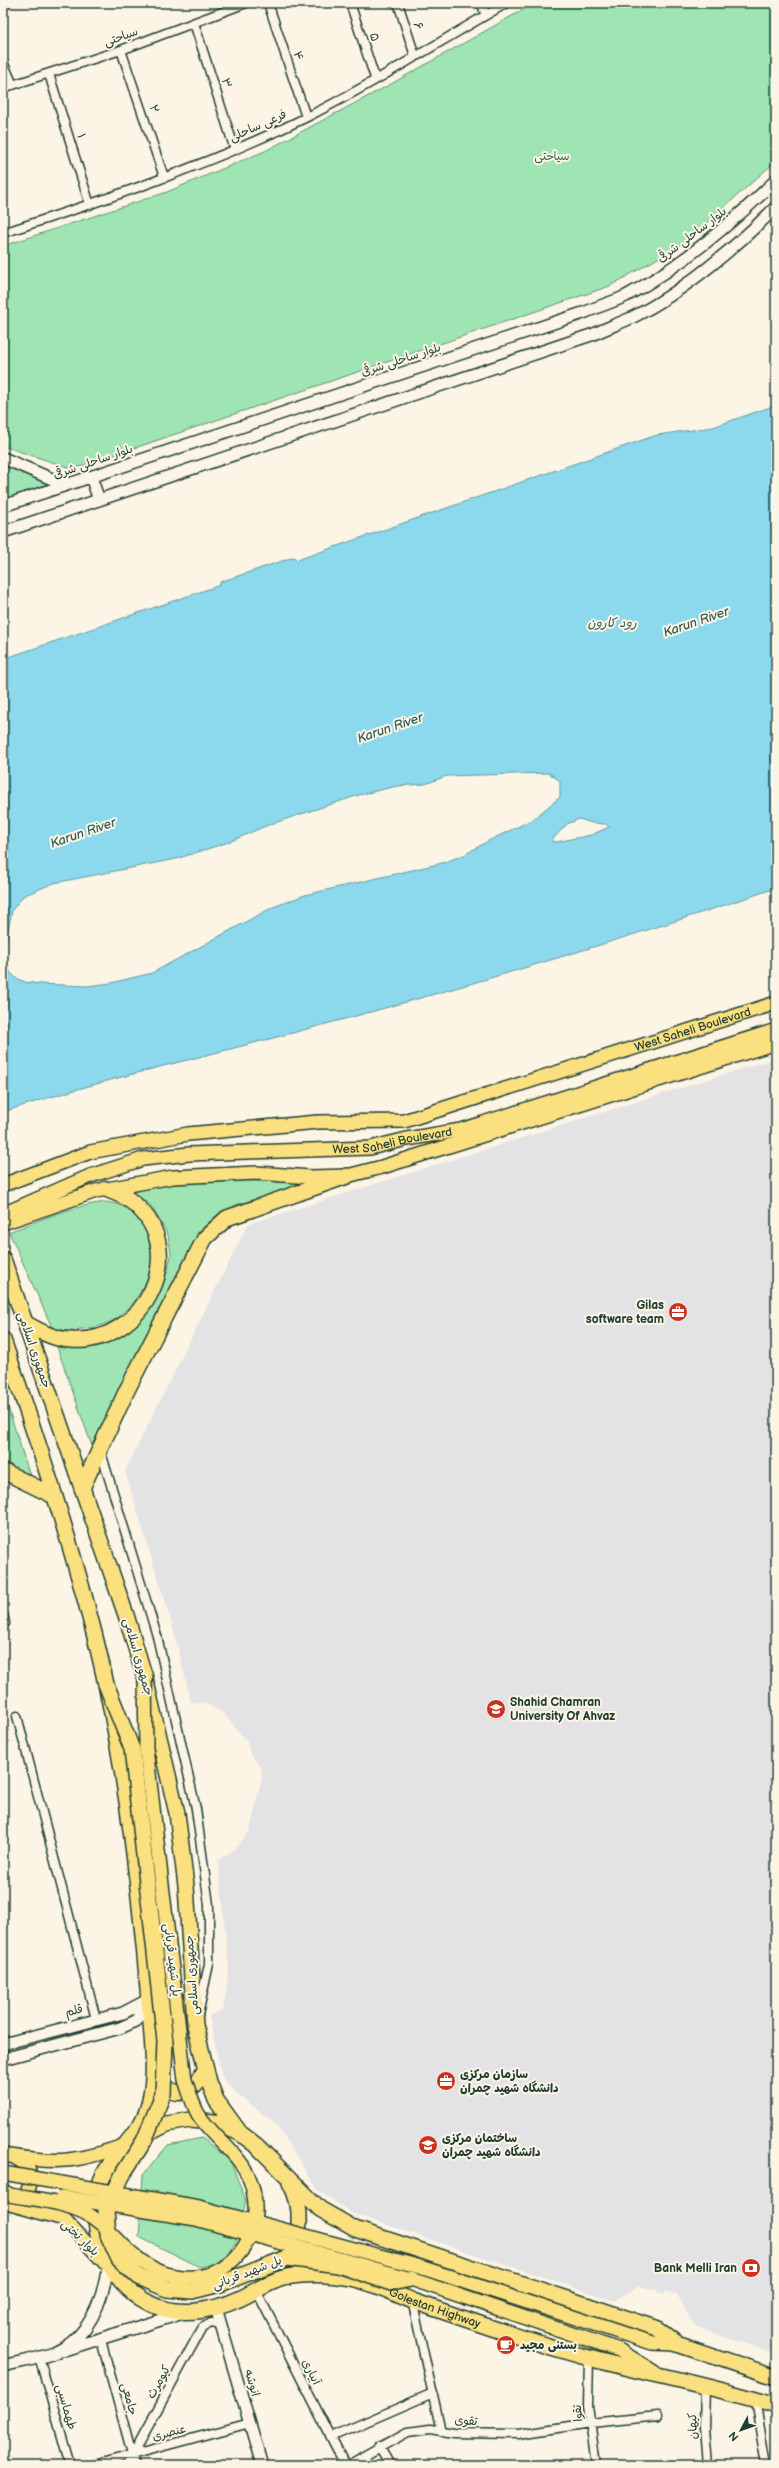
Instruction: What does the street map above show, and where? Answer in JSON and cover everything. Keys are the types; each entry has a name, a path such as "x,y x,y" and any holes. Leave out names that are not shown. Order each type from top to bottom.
{"highway":[{"path":"82,1488 127,1390 205,1238 227,1218 347,1176"},
{"path":"25,1323 44,1334 70,1340 96,1338 121,1328 140,1311 147,1300 154,1288 160,1267 158,1241 147,1217 128,1199 106,1189"},
{"name":"جمهوری اسلامی","path":"3,1259 126,1615 145,1678 177,1813 186,1886 195,2025 205,2070 216,2100 240,2133"},
{"path":"3,1340 54,1496 93,1628 106,1684 138,1881 155,2074 160,2081 172,2091 181,2093 190,2090 199,2081 205,2070"},
{"path":"3,1470 54,1496"},
{"name":"پل شهید قربانی","path":"106,1684 132,1749 165,2041 163,2094 144,2141 124,2172 106,2210 108,2235 119,2259 139,2278 167,2289 192,2291 220,2284 287,2258 338,2265 391,2283 411,2279"},
{"name":"Golestan Highway","path":"155,2074 146,2114 101,2180 96,2209 98,2238 108,2265 120,2280 149,2304 169,2310 189,2312 216,2308 261,2287 288,2277 319,2275 352,2278 412,2300 589,2358 656,2373 756,2399 776,2406"},
{"path":"126,2145 167,2124 190,2120 214,2122 240,2133 257,2146 320,2209 355,2229 656,2328 677,2344 776,2377"},
{"path":"261,2287 287,2262 298,2234 298,2204 287,2177"}],"main road":[{"name":"بلوار ساحلی شرقی","path":"3,506 586,312 625,296 660,275 707,242 747,209 776,180"},
{"path":"3,532 594,334 634,316 672,293 719,258 776,208"},
{"path":"3,458 52,479 70,484"},
{"path":"91,477 99,500"},
{"name":"West Saheli Boulevard","path":"3,1184 90,1152 188,1134 318,1122 404,1121 776,1003"},
{"name":"West Saheli Boulevard","path":"3,1214 90,1176 144,1159 189,1154 370,1148 407,1139 461,1130 776,1030"},
{"name":"West Saheli Boulevard","path":"3,1223 106,1189 173,1177 215,1174 347,1176 382,1167 776,1043"},
{"name":"پل شهید قربانی","path":"4,2199 10,2195 75,2208 91,2216 136,2258 159,2272 187,2278 209,2275 238,2254 248,2240 256,2214 250,2180 235,2156 198,2114 185,2080 146,1748 145,1678"},
{"path":"3,2059 120,2028 136,2021 149,2000"},
{"name":"قلم","path":"3,2044 124,2013 149,2000"},
{"path":"8,2156 62,2162 88,2158 126,2145"},
{"path":"4,2199 22,2198 32,2185 30,2170 23,2161 8,2156"},
{"path":"3,2173 199,2207 417,2266 652,2343 677,2344"},
{"name":"پل شهید قربانی","path":"3,2186 196,2219 411,2279"},
{"name":"بلوار تختی","path":"4,2199 64,2219 108,2265"},
{"path":"54,2352 77,2338 98,2307 105,2286 108,2265"},
{"path":"411,2279 619,2350 656,2373"},
{"name":"انوشه","path":"216,2308 262,2465"},
{"path":"3,2366 101,2340 189,2312"}],"street":[{"path":"3,4 7,3"},
{"name":"سیاحتی","path":"3,88 121,50 246,3"},
{"name":"۴","path":"268,3 306,118"},
{"name":"۵","path":"350,3 375,78"},
{"name":"۶","path":"398,3 415,56"},
{"path":"481,3 486,15"},
{"name":"فرعی ساحلی","path":"3,233 90,205 164,177 235,150 306,118 506,3"},
{"name":"۳","path":"194,23 235,150"},
{"name":"۲","path":"121,50 164,177"},
{"path":"3,62 13,85"},
{"name":"۱","path":"49,74 90,205"},
{"path":"100,1449 157,1636 196,1809 209,1905 209,1964 203,2000 195,2025"},
{"path":"3,1614 5,1623 3,1624"},
{"path":"17,1716 96,2019"},
{"name":"آبیاری","path":"261,2287 331,2437 346,2465"},
{"path":"412,2300 441,2431"},
{"name":"کیومرث","path":"127,2465 202,2328 211,2324 222,2325"},
{"name":"جامعی","path":"101,2340 135,2465"},
{"name":"طهماسبی","path":"39,2356 70,2465"},
{"name":"تقوا","path":"589,2358 590,2422 596,2465"},
{"name":"کیهان","path":"705,2386 704,2428 707,2465"},
{"path":"331,2437 433,2393"},
{"path":"756,2399 766,2465"},
{"name":"تقوی","path":"346,2465 379,2446 408,2432 430,2429 441,2431 519,2434 590,2422 658,2416"},
{"name":"عنصری","path":"94,2465 250,2424"},
{"path":"379,2446 390,2465"}],"shaded area":[{"name":"Shahid Chamran University Of Ahvaz","path":"776,1058 776,2354 695,2327 678,2296 665,2292 663,2295 657,2293 656,2290 640,2286 615,2301 351,2213 318,2190 275,2123 239,2096 222,2077 209,2016 223,2010 229,1968 218,1860 234,1850 250,1831 262,1776 262,1768 251,1756 247,1742 224,1714 207,1704 191,1702 174,1631 125,1471 248,1224"}],"green space":[{"name":"سیاحتی","path":"535,3 776,3 776,161 684,243 610,286 73,469 3,446 3,246 167,192 265,151 391,84"},
{"path":"3,461 55,483 3,500"},
{"path":"233,1180 311,1183 236,1205 215,1217 200,1231 145,1337 93,1449 57,1347 98,1343 160,1286 168,1270 171,1254 168,1235 151,1206 139,1196 123,1189 168,1183"},
{"path":"105,1202 128,1209 140,1218 144,1224 155,1252 151,1272 135,1300 121,1315 114,1320 93,1327 54,1332 9,1232 68,1210"},
{"path":"3,1392 30,1476 3,1462"},
{"path":"202,2138 230,2160 246,2201 236,2241 223,2262 200,2267 139,2237 143,2175 168,2145"}],"water":[{"name":"رود کارون","path":"776,405 776,888 604,944 489,978 315,1027 81,1088 3,1112 3,659 220,585 220,582 294,557 297,560 657,435 713,427","holes":["549,773 560,781 560,797 532,820 488,841 464,855 442,863 305,895 273,907 152,973 111,983 87,986 25,982 16,978 10,972 6,960 6,942 12,910 23,896 54,883 176,859 229,842 268,825 359,795 397,786 425,784 447,776","579,819 592,823 606,824 609,827 591,835 556,842 551,841 567,824"]}],"place":[{"name":"Gilas software team","path":"678,1312"},
{"name":"Shahid Chamran University Of Ahvaz","path":"496,1709"},
{"name":"سازمان مرکزی دانشگاه شهید چمران","path":"446,2081"},
{"name":"ساختمان مرکزی دانشگاه شهید چمران","path":"428,2145"},
{"name":"Bank Melli Iran","path":"751,2268"},
{"name":"بستنی مجید","path":"506,2345"}],"water label":[{"name":"Karun River","path":"696,622"},
{"name":"Karun River","path":"390,728"},
{"name":"Karun River","path":"83,833"}]}
